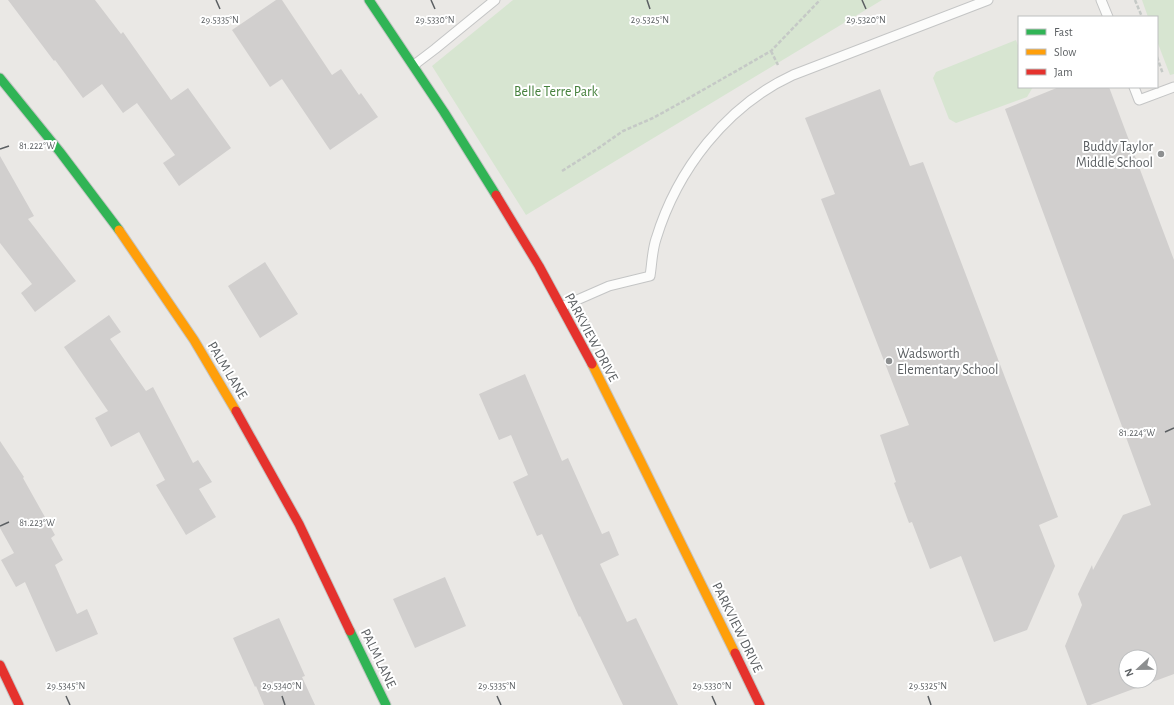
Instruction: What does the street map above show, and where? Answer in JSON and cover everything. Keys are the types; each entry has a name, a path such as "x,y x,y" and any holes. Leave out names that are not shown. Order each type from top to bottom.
{"street":[{"name":"PARKVIEW DRIVE","path":"368,0 414,65 507,213 561,307 626,432 760,705"},
{"name":"PALM LANE","path":"0,78 60,152 127,240 198,347 260,453 299,524 386,705"},
{"path":"0,665 19,705"}],"lane":[{"path":"414,65 495,0"},
{"path":"561,307 609,286 650,276 655,241 668,205 691,165 726,121 768,88 793,75 988,0"},
{"path":"1101,0 1108,16"},
{"path":"1134,88 1139,100 1174,88"}],"path":[{"path":"562,170 598,149 622,131 653,118 772,51 820,0"},
{"path":"1135,0 1142,16"}],"green space":[{"name":"Belle Terre Park","path":"513,0 882,0 526,215 432,66"},
{"path":"1142,0 1174,0 1174,74 1170,75 1158,44 1158,16 1148,16"},
{"path":"1016,40 1018,45 1018,88 1032,88 1027,97 956,123 949,119 933,78 936,72"}],"building":[{"path":"8,0 95,0 121,34 123,32 171,100 188,88 231,148 179,186 163,163 175,155 137,103 123,113 102,84 83,98"},
{"path":"276,0 282,0 332,75 341,69 359,95 361,93 378,117 330,150 282,79 270,87 232,30"},
{"path":"1057,88 1109,88 1174,260 1174,674 1158,680 1158,649 1118,649 1118,689 1133,689 1087,705 1065,646 1082,605 1078,594 1092,565 1093,570 1123,515 1151,505 1005,109"},
{"path":"880,89 910,166 923,162 1058,517 1039,525 1055,566 1027,630 994,642 961,556 930,569 912,522 909,523 894,483 896,482 880,435 909,425 821,199 835,194 805,118"},
{"path":"0,156 34,216 28,219 76,281 35,312 21,293 32,284 0,243"},
{"path":"265,262 298,314 260,338 228,286"},
{"path":"109,315 121,332 110,339 146,391 153,387 193,463 198,460 212,482 199,489 216,517 186,535 156,485 165,480 139,432 111,447 95,418 108,411 64,347"},
{"path":"525,374 562,461 568,458 602,534 609,531 619,555 600,564 627,622 636,618 678,705 623,705 580,616 579,617 542,534 537,536 513,482 528,475 511,435 499,440 479,394"},
{"path":"0,441 24,477 23,478 55,535 51,538 63,560 55,565 77,614 87,609 98,634 56,652 25,582 16,587 1,560 14,553 0,528"},
{"path":"445,577 466,626 415,648 393,599"},
{"path":"279,618 305,676 302,677 315,705 264,705 233,638"}],"traffic: fast":[{"path":"369,0 444,112 496,195"},
{"path":"0,78 60,152 119,230"},
{"path":"350,631 386,705"}],"traffic: slow":[{"path":"119,230 194,340 236,411"},
{"path":"592,364 735,653"}],"traffic: jam":[{"path":"496,195 539,266 592,364"},
{"path":"236,411 299,524 350,631"},
{"path":"735,653 760,705"},
{"path":"0,665 19,705"}],"place":[{"name":"Buddy Taylor Middle School","path":"1161,154"},
{"name":"Wadsworth Elementary School","path":"889,361"}]}
